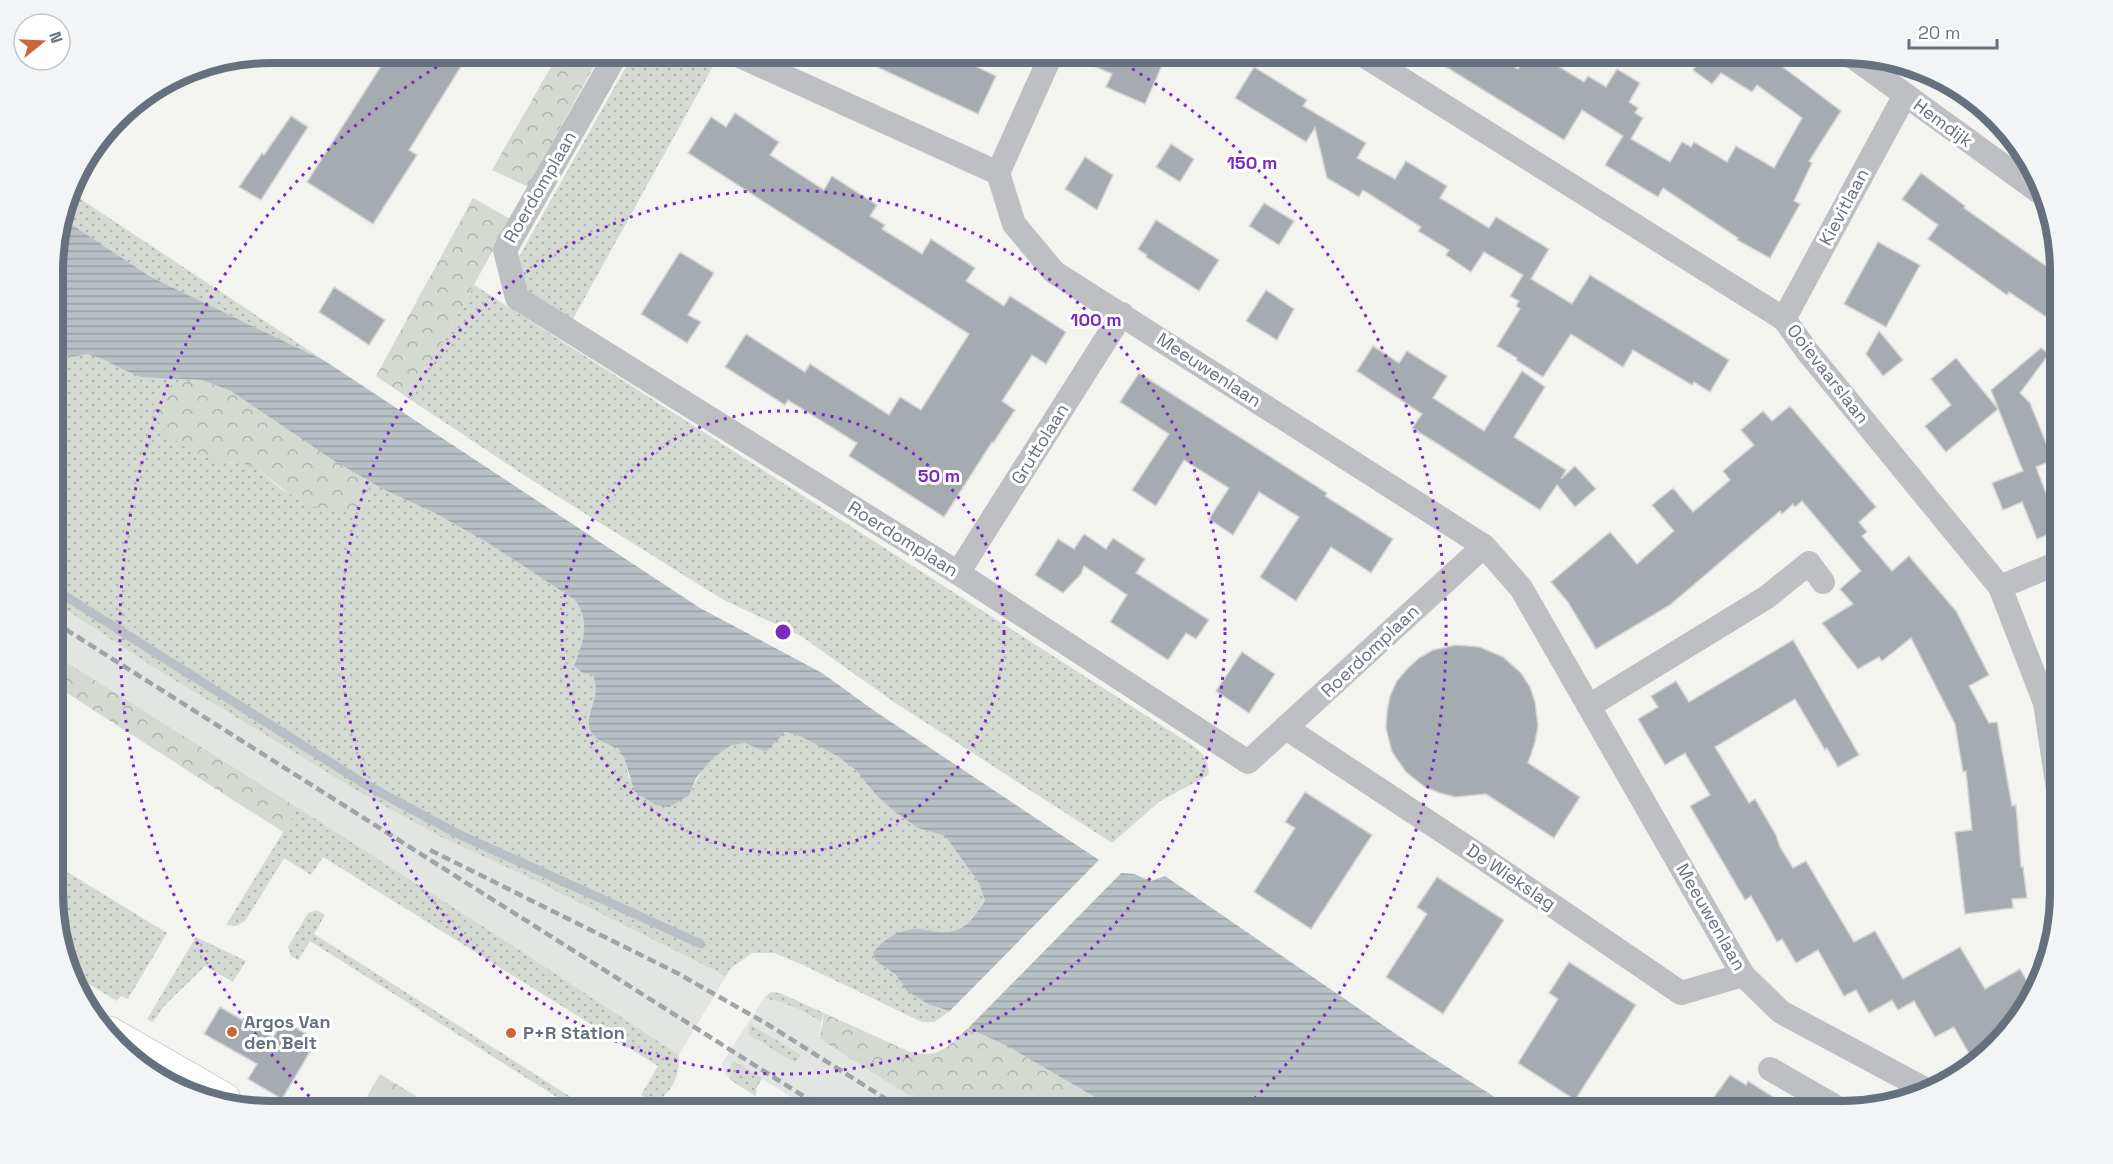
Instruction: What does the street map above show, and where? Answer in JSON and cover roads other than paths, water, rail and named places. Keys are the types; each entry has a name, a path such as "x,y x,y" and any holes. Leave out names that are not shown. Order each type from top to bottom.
{"main road":[{"path":"129,1044 213,1093"}],"street":[{"name":"Roerdomplaan","path":"611,63 505,250 517,298 958,573 1248,762 1484,546"},
{"path":"756,63 998,173 1047,63"},
{"name":"Ooievaarslaan","path":"1377,63 1784,319 1807,351 2000,587 2045,703 2050,736"},
{"name":"Hemdijk","path":"1863,65 2032,186"},
{"name":"Kievitlaan","path":"1784,319 1905,95"},
{"name":"Meeuwenlaan","path":"998,173 1014,224 1054,272 1484,546 1521,588 1743,975 1781,1012 1918,1086"},
{"name":"Gruttolaan","path":"958,573 1122,314"},
{"path":"1588,706 1767,597 1809,563 1823,582"},
{"path":"2000,587 2050,566"},
{"name":"De Wiekslag","path":"1286,728 1681,993 1743,975"},
{"path":"1770,1070 1825,1101"}],"waterway":[{"path":"63,595 363,783 456,833 701,944"}],"railway":[{"path":"63,628 811,1101"},
{"path":"430,850 677,973 767,1024 889,1101"}],"place":[{"name":"Argos Van den Belt","path":"232,1032"},
{"name":"P+R Station","path":"511,1033"}]}
